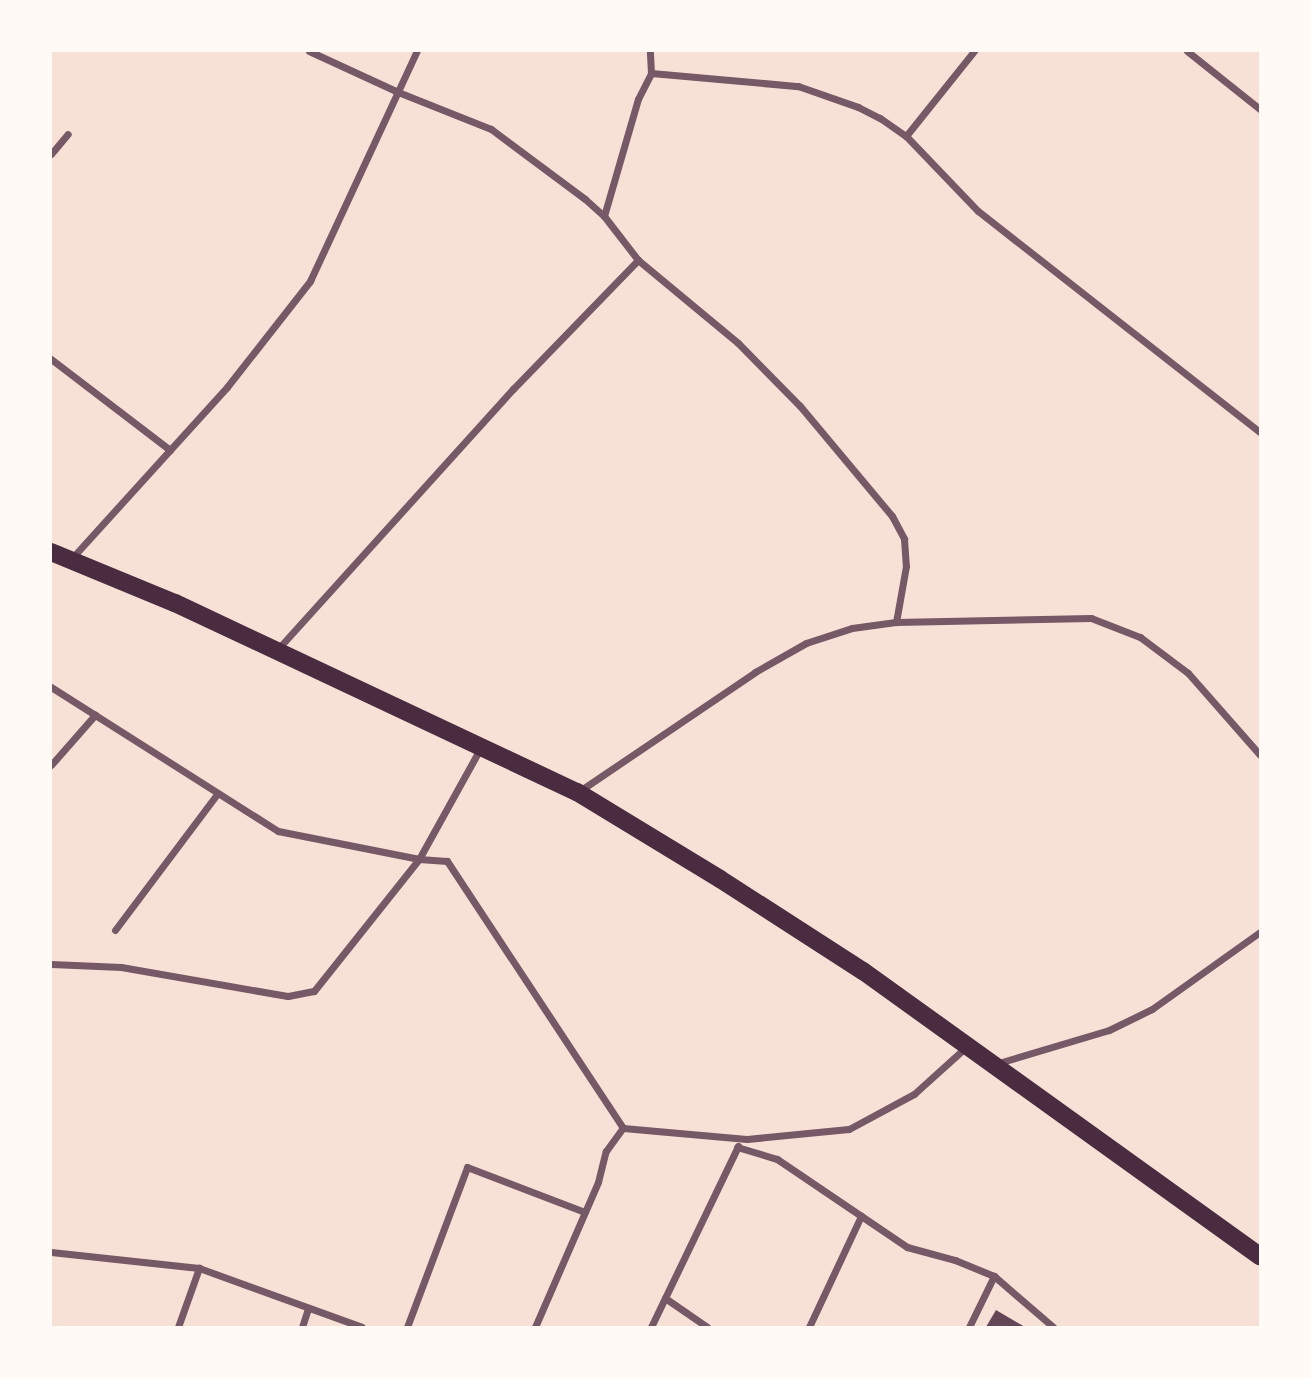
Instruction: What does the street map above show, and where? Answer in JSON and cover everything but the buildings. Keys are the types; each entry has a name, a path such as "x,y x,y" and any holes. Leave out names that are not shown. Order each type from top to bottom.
{"main road":[{"path":"51,552 277,651 577,792 720,879 863,971 1260,1256"}],"street":[{"path":"309,51 398,92 491,129 604,216 638,260 738,343 800,406 892,516 904,539 906,566 896,622"},
{"path":"71,559 235,377 310,281 417,51"},
{"path":"604,216 638,99 651,73 650,51"},
{"path":"906,136 973,51"},
{"path":"1187,51 1260,109"},
{"path":"651,73 798,86 858,107 906,136 978,211 1260,432"},
{"path":"51,154 68,134"},
{"path":"277,651 513,389 638,260"},
{"path":"51,359 170,450"},
{"path":"577,792 755,672 806,643 852,628 896,622 1091,618 1140,637 1188,673 1260,755"},
{"path":"51,687 278,831 419,859 447,862 622,1128"},
{"path":"51,765 95,715"},
{"path":"51,964 121,967 288,996 314,991 419,859 481,747"},
{"path":"115,930 218,793"},
{"path":"992,1065 1110,1030 1152,1009 1260,932"},
{"path":"622,1128 747,1139 849,1129 914,1094 967,1046"},
{"path":"536,1327 598,1182 606,1151 622,1128"},
{"path":"651,1327 737,1147 747,1139"},
{"path":"737,1147 777,1159 907,1247 955,1260 994,1276 1053,1327"},
{"path":"407,1327 467,1167 585,1212"},
{"path":"809,1327 861,1216"},
{"path":"51,1252 199,1268 362,1327"},
{"path":"178,1327 199,1268"},
{"path":"969,1327 994,1276"},
{"path":"665,1298 707,1327"},
{"path":"302,1327 308,1309"}]}
